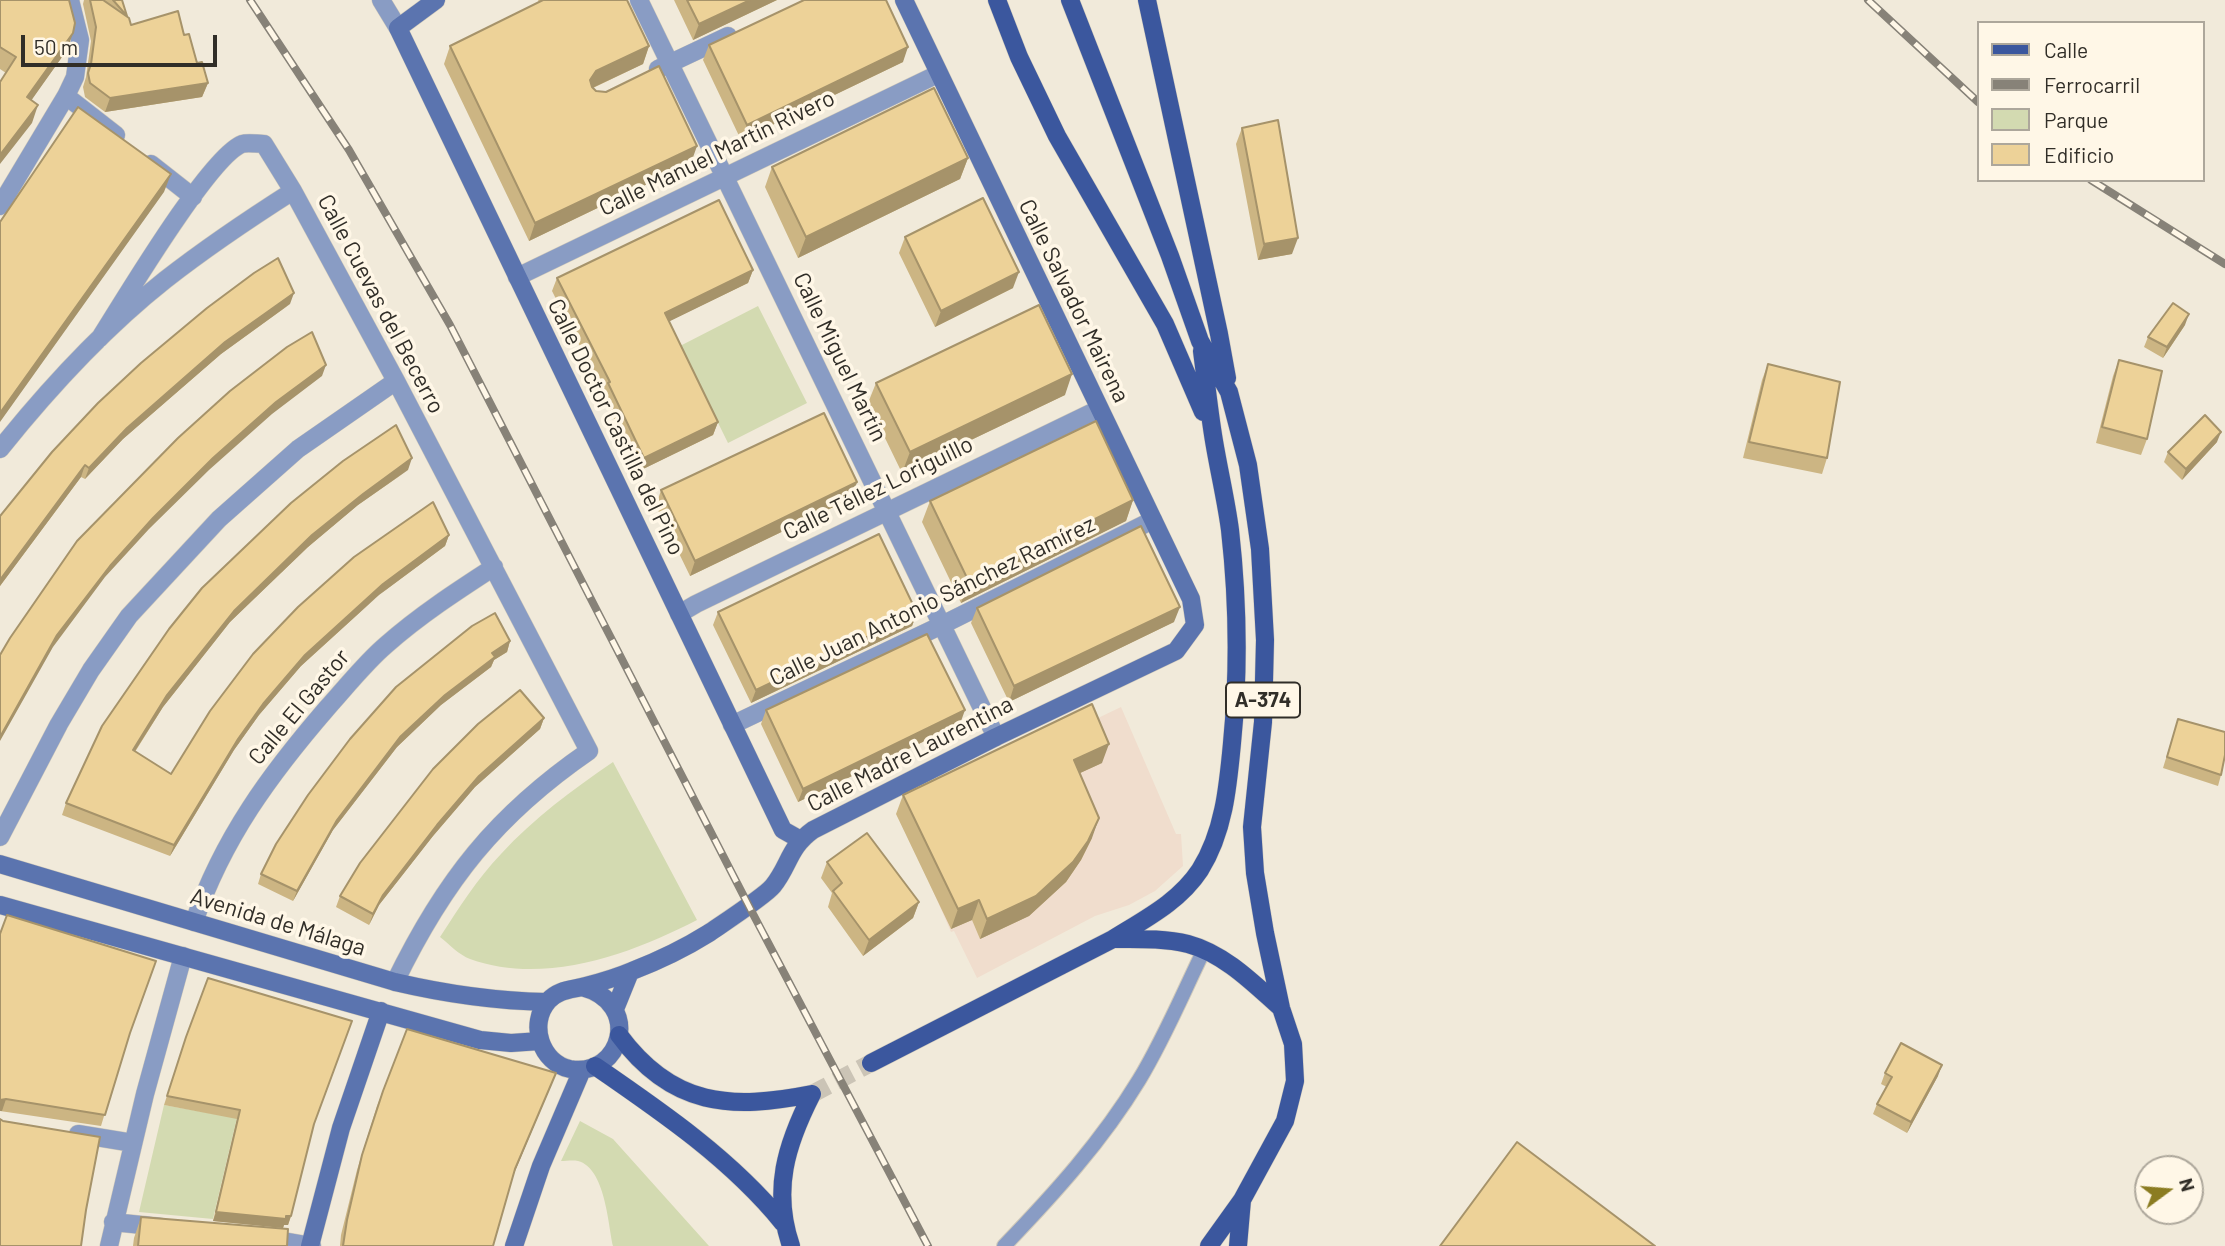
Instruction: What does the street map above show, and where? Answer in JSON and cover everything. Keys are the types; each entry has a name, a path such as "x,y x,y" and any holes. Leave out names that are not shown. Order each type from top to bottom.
{"main road":[{"path":"997,0 1019,57 1057,136 1165,324 1213,438"},
{"name":"A-374","path":"1070,0 1170,256 1200,341 1229,392 1248,465 1261,550 1265,640 1263,722 1252,827 1255,873 1281,1008"},
{"path":"1147,0 1229,392"},
{"name":"A-374","path":"1113,939 1182,894 1200,869 1216,836 1228,788 1238,639 1230,529 1213,438 1200,341"},
{"path":"871,1063 1113,939 1154,939 1188,944 1215,955 1281,1008 1293,1044 1295,1081 1285,1121 1242,1200 1209,1246"},
{"path":"619,1035 636,1058 661,1078 711,1099 744,1104 812,1094 788,1152 782,1185 783,1223 791,1246"},
{"path":"589,1068 698,1141 769,1205 783,1223"},
{"path":"1238,1246 1242,1200"}],"street":[{"path":"0,205 75,77 80,40 70,0"},
{"path":"381,0 398,28 436,0"},
{"name":"Calle Miguel Martín","path":"639,0 996,737"},
{"name":"Calle Salvador Mairena","path":"904,0 1191,599 1195,625"},
{"name":"Calle Doctor Castilla del Pino","path":"398,28 783,830 799,839"},
{"path":"644,76 743,29"},
{"name":"Calle Manuel Martín Rivero","path":"517,277 938,74"},
{"path":"66,96 193,197"},
{"path":"100,338 193,197 227,155 244,143 264,145 293,191"},
{"name":"Calle Cuevas del Becerro","path":"0,449 44,394 163,281 234,229 293,191 396,381 589,751 534,792 486,839 460,870 412,947 395,982"},
{"path":"0,837 59,724 91,670 130,616 219,519 278,466 317,435 396,381"},
{"name":"Calle Téllez Loriguillo","path":"679,614 1099,410"},
{"name":"Calle Juan Antonio Sánchez Ramírez","path":"732,725 1153,520"},
{"name":"Calle El Gastor","path":"194,922 204,892 233,835 254,799 299,741 384,646 423,614 494,567"},
{"name":"Calle Madre Laurentina","path":"582,987 630,972 709,932 773,886 799,839 835,817 1176,651 1195,625"},
{"name":"Avenida de Málaga","path":"0,864 395,982 449,995 547,1002"},
{"path":"0,905 480,1040 511,1043 540,1041"},
{"path":"109,1246 133,1143 183,957"},
{"path":"615,1009 630,972"},
{"path":"582,987 607,998 620,1021 619,1035 615,1048 607,1059 589,1068 568,1069 555,1063 545,1053 538,1027 540,1014 547,1002 557,994 569,988 582,987"},
{"path":"244,1236 283,1239 311,1246 341,1128 381,1011"},
{"path":"514,1246 541,1166 589,1068"},
{"path":"66,1132 133,1143"},
{"path":"113,1223 178,1229"}],"lane":[{"path":"1004,1246 1050,1198 1106,1129 1141,1078 1204,950"}],"shaded area":[{"path":"1121,707 1176,834 1181,834 1183,866 1155,891 1129,905 1095,916 977,978 954,931 951,932 926,875 1003,840 975,777"}],"green space":[{"path":"758,306 807,403 728,443 680,346"},
{"path":"613,762 697,920 616,954 587,962 528,969 470,959 440,937 476,884 514,841 554,805"},
{"path":"164,1105 237,1118 213,1219 139,1212"},
{"path":"580,1121 613,1139 709,1246 613,1246 604,1198 594,1174 578,1161 561,1161"}],"building":[{"path":"0,0 69,0 75,23 73,33 27,97 38,105 0,155 0,82 16,57 0,47"},
{"path":"90,0 103,0 129,18 131,25 178,11 184,35 189,34 197,63 202,62 208,83 110,98 90,83 88,73 96,27"},
{"path":"113,0 122,0 127,16"},
{"path":"543,0 627,0 649,46 596,71 590,80 592,87 596,91 606,92 659,66 697,146 535,223 450,46"},
{"path":"687,0 750,0 699,24"},
{"path":"804,0 886,0 908,47 747,125 709,45"},
{"path":"934,88 968,158 806,237 772,167"},
{"path":"78,107 171,174 0,413 0,222"},
{"path":"1278,120 1298,238 1264,244 1242,128"},
{"path":"983,198 1019,272 941,311 905,237"},
{"path":"719,200 753,270 665,313 718,422 644,458 608,383 610,382 557,278"},
{"path":"278,258 294,293 225,342 127,428 89,468 85,465 0,580 0,516 52,452 98,403 141,363 207,308"},
{"path":"2173,303 2189,314 2167,347 2148,337"},
{"path":"1039,305 1072,374 910,452 876,383"},
{"path":"312,332 326,365 276,402 213,458 110,566 57,635 0,737 0,655 77,541 178,438 230,391 287,347"},
{"path":"2119,360 2162,371 2147,439 2102,427"},
{"path":"1768,364 1840,382 1827,458 1749,442"},
{"path":"824,413 857,482 695,561 661,490"},
{"path":"2205,415 2221,432 2186,469 2168,452"},
{"path":"1096,421 1133,500 969,582 930,501"},
{"path":"396,425 412,458 312,535 234,611 167,695 133,750 171,774 210,711 253,654 298,607 354,557 433,502 449,535 383,584 305,655 263,704 238,739 174,845 66,803 102,726 169,629 202,588 291,503 343,461"},
{"path":"1141,526 1180,607 1014,686 977,608"},
{"path":"879,534 917,613 756,690 718,612"},
{"path":"495,613 510,641 492,653 495,657 445,695 400,737 337,820 297,891 261,874 276,844 308,795 350,739 396,687 472,626"},
{"path":"927,634 965,710 803,789 766,710"},
{"path":"520,690 544,718 479,776 383,895 373,914 340,896 360,863 433,769 478,724"},
{"path":"1092,704 1109,744 1074,760 1099,818 1088,841 1073,862 1036,896 987,919 979,900 958,909 903,795"},
{"path":"2178,719 2225,732 2225,755 2221,775 2167,757"},
{"path":"867,833 919,902 869,940 833,891 842,883 827,862"},
{"path":"7,915 156,961 105,1115 0,1100 0,934"},
{"path":"208,978 352,1021 314,1124 291,1216 286,1216 286,1219 216,1212 240,1110 167,1096"},
{"path":"407,1029 556,1073 515,1169 493,1246 343,1246 362,1155"},
{"path":"1901,1043 1942,1065 1911,1122 1877,1104 1892,1077 1885,1073"},
{"path":"0,1119 100,1137 81,1246 0,1246"},
{"path":"1517,1142 1655,1246 1440,1246"},
{"path":"141,1217 288,1229 287,1246 138,1246"}],"tunnel":[{"path":"812,1094 871,1063"}],"railway":[{"path":"250,0 349,150 450,325 753,914 928,1246"},
{"path":"1868,0 1976,100"},
{"path":"2094,182 2225,264"}]}
